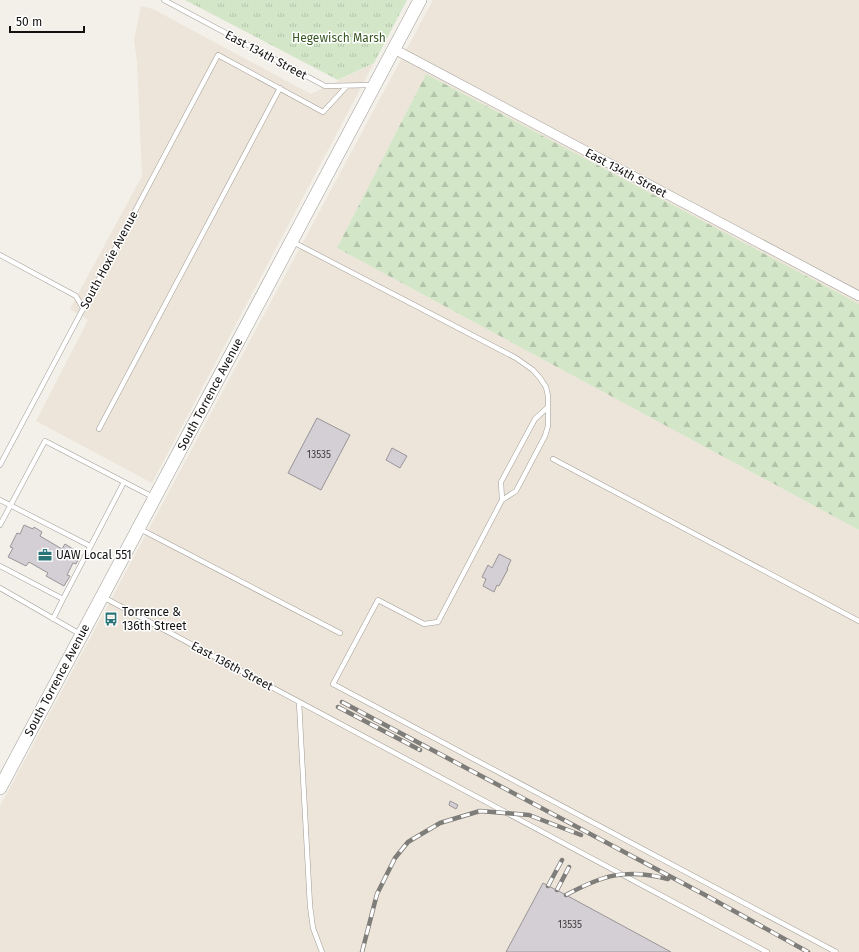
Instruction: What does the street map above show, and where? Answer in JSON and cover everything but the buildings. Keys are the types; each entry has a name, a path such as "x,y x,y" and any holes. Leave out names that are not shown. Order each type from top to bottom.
{"main road":[{"name":"South Torrence Avenue","path":"0,788 420,0"}],"street":[{"name":"East 134th Street","path":"394,49 859,296"}],"lane":[{"name":"East 134th Street","path":"164,0 325,86 346,87 374,85"},
{"name":"South Hoxie Avenue","path":"0,465 218,55 280,88"},
{"path":"100,429 280,88 323,112 346,87"},
{"path":"291,241 525,364 540,378 546,387 548,396 548,426 545,436 516,490 502,500 438,622 424,624 378,600 333,684 836,952"},
{"path":"0,255 76,296 83,308"},
{"path":"502,500 501,482 535,419 548,408"},
{"path":"0,525 45,441 154,498"},
{"path":"553,458 859,621"},
{"path":"53,618 124,482"},
{"path":"0,500 90,546"},
{"path":"138,528 340,633"},
{"path":"0,566 63,599"},
{"path":"0,588 82,635"},
{"name":"East 136th Street","path":"102,596 767,952"},
{"path":"299,702 310,906 314,928 322,952"}],"shaded area":[{"path":"433,0 859,0 859,304 426,74 337,248 859,530 859,952 0,952 0,806"},
{"path":"141,6 153,9 311,94 374,63 152,483 36,421 88,320 70,309 142,176 137,62 134,40"}],"green space":[{"name":"Hegewisch Marsh","path":"185,0 407,0 374,63 338,80"},
{"path":"426,74 859,304 859,530 337,248"}],"railway":[{"path":"342,702 707,896 808,952"},
{"path":"338,707 420,750"},
{"path":"362,952 377,894 395,858 408,842 440,823 480,811 529,815 581,835"},
{"path":"548,886 562,860"},
{"path":"557,890 569,867"},
{"path":"566,895 603,878 615,875 640,874 668,879"}],"place":[{"name":"UAW Local 551","path":"45,555"},
{"name":"Torrence & 136th Street","path":"111,619"}]}
